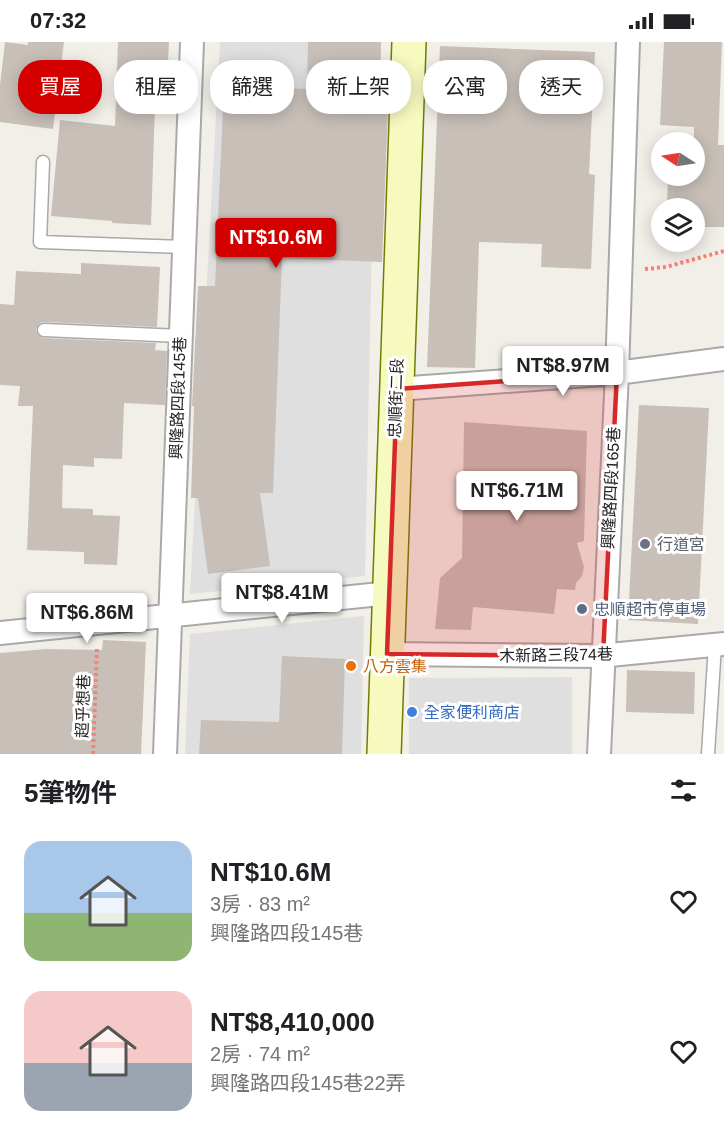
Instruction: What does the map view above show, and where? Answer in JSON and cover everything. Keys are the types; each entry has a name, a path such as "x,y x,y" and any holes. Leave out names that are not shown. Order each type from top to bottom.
{"street":[{"name":"興隆路四段145巷","path":"165,754 192,42"},
{"name":"忠順街二段","path":"384,754 409,42"},
{"name":"興隆路四段165巷","path":"599,754 617,373 628,42"},
{"path":"397,389 617,373 724,359"},
{"path":"0,633 390,593"},
{"name":"木新路三段74巷","path":"387,654 603,656 720,644"}],"lane":[{"path":"43,162 40,242 184,247"},
{"path":"44,330 181,336"},
{"path":"708,754 720,644"}],"path":[{"path":"620,271 666,267 724,251"},
{"name":"超乎想巷","path":"93,754 98,623"}],"highlighted area":[{"path":"617,373 603,656 387,654 397,389"}],"shaded area":[{"path":"220,42 376,42 376,60 306,60 306,114 375,114 365,576 190,594 216,114 294,114 294,60 219,60"},
{"path":"364,616 361,754 185,754 190,634"},
{"path":"572,677 572,754 409,754 409,678"}],"building":[{"path":"5,42 28,45 28,42 64,42 62,60 18,60 18,114 55,114 53,129 0,122 0,85"},
{"path":"118,42 169,42 168,60 117,60"},
{"path":"308,42 381,42 381,60 308,60"},
{"path":"664,42 722,42 718,145 724,145 724,227 705,227 705,198 667,198 668,186 705,186 705,132 694,132 694,127 660,125"},
{"path":"440,46 595,52 595,60 519,60 519,114 592,114 589,174 595,175 591,269 541,267 542,244 479,242 475,368 427,367 437,114 507,114 507,60 439,60"},
{"path":"294,89 306,89 306,114 388,114 382,262 282,258 273,493 260,493 270,566 208,574 198,498 191,498 194,406 192,406 198,286 215,286 223,114 294,114"},
{"path":"115,114 155,114 151,225 51,216 60,120 115,126"},
{"path":"81,263 160,267 157,327 44,322 40,323 36,329 37,334 43,338 156,343 155,350 167,351 165,405 124,403 122,459 94,458 94,467 63,465 62,508 93,509 93,515 120,516 117,565 84,564 84,552 27,550 33,406 18,406 20,386 0,385 0,304 14,305 16,271 81,274"},
{"path":"639,405 709,408 698,624 628,620"},
{"path":"464,422 587,431 584,541 577,543 584,567 575,590 557,589 554,614 473,607 471,630 435,629 440,578 462,558"},
{"path":"103,640 146,642 141,754 0,754 0,653 46,649 102,650"},
{"path":"282,656 345,659 342,754 199,754 201,720 279,722"},
{"path":"627,670 695,672 694,714 626,712"}],"place":[{"name":"行道宮","path":"645,544"},
{"name":"忠順超市停車場","path":"582,609"},
{"name":"八方雲集","path":"351,666"},
{"name":"全家便利商店","path":"412,712"}]}
